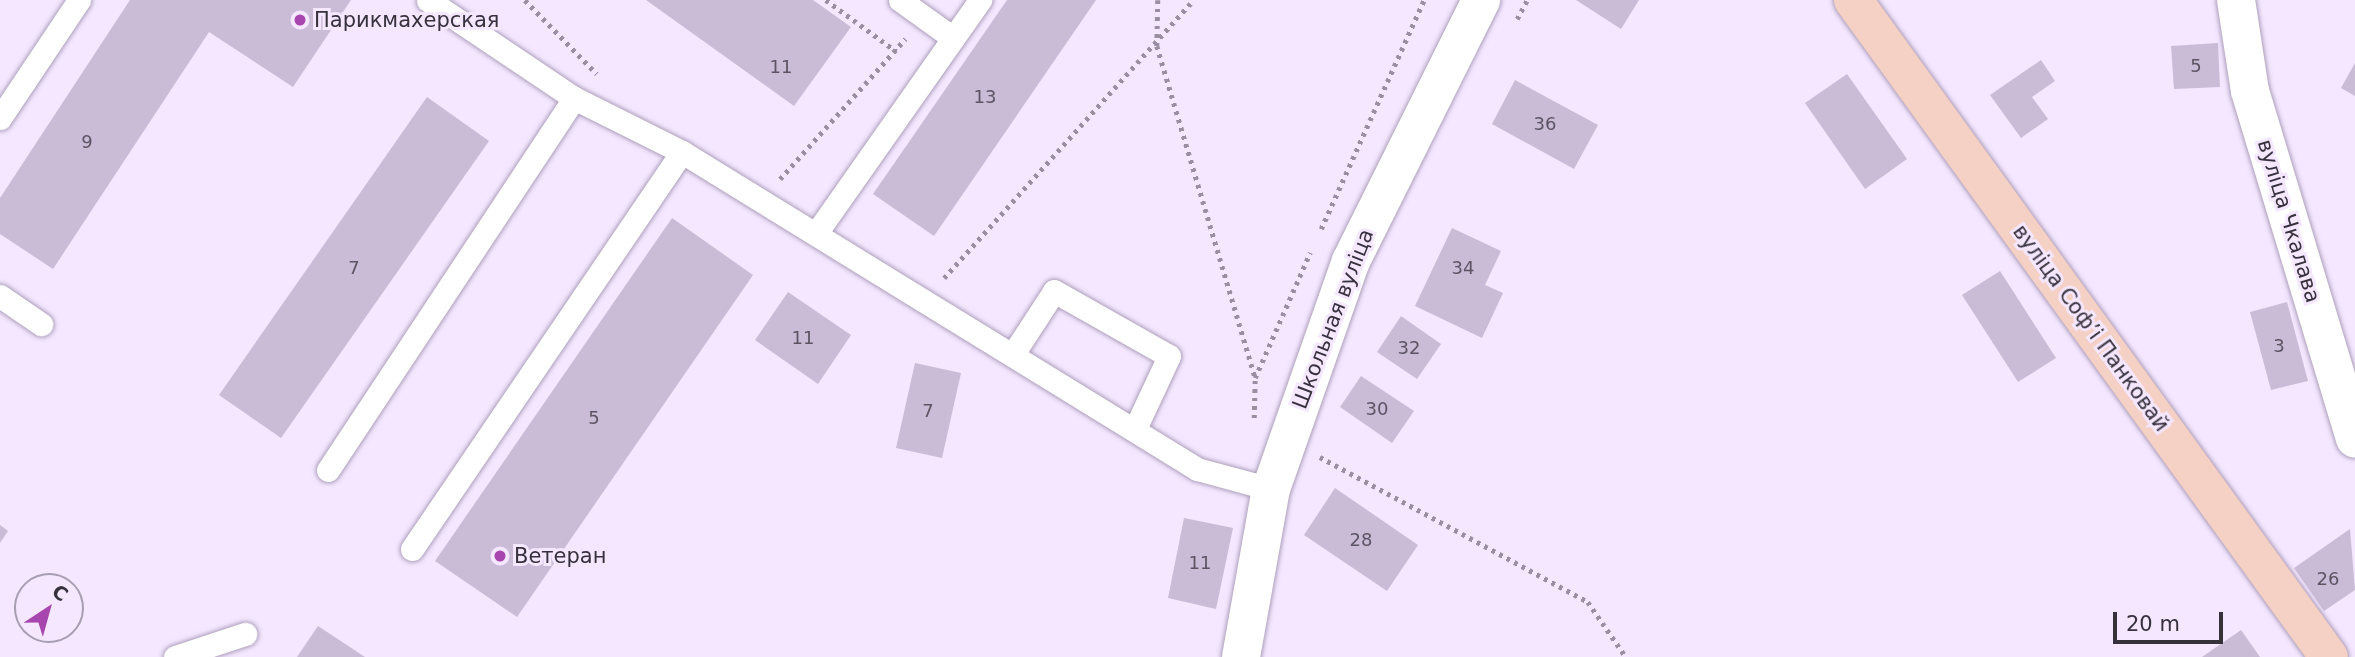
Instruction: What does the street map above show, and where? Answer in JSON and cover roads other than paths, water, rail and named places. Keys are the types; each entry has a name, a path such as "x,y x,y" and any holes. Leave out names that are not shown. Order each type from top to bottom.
{"main road":[{"name":"вуліца Софʼі Панковай","path":"1853,0 2329,657"}],"street":[{"name":"Школьная вуліца","path":"1241,657 1271,489 1351,261 1481,0"},
{"name":"вуліца Чкалава","path":"2236,0 2250,91 2355,439"}],"lane":[{"path":"0,118 79,0"},
{"path":"428,0 574,98 682,152 817,232 1197,469 1271,489"},
{"path":"900,0 953,38"},
{"path":"817,232 980,0"},
{"path":"328,470 574,98"},
{"path":"412,549 682,152"},
{"path":"1013,354 1054,291 1169,356 1135,429"},
{"path":"0,296 41,324"},
{"path":"174,657 245,634"}],"place":[{"name":"Парикмахерская","path":"300,20"},
{"name":"Ветеран","path":"500,556"}]}
